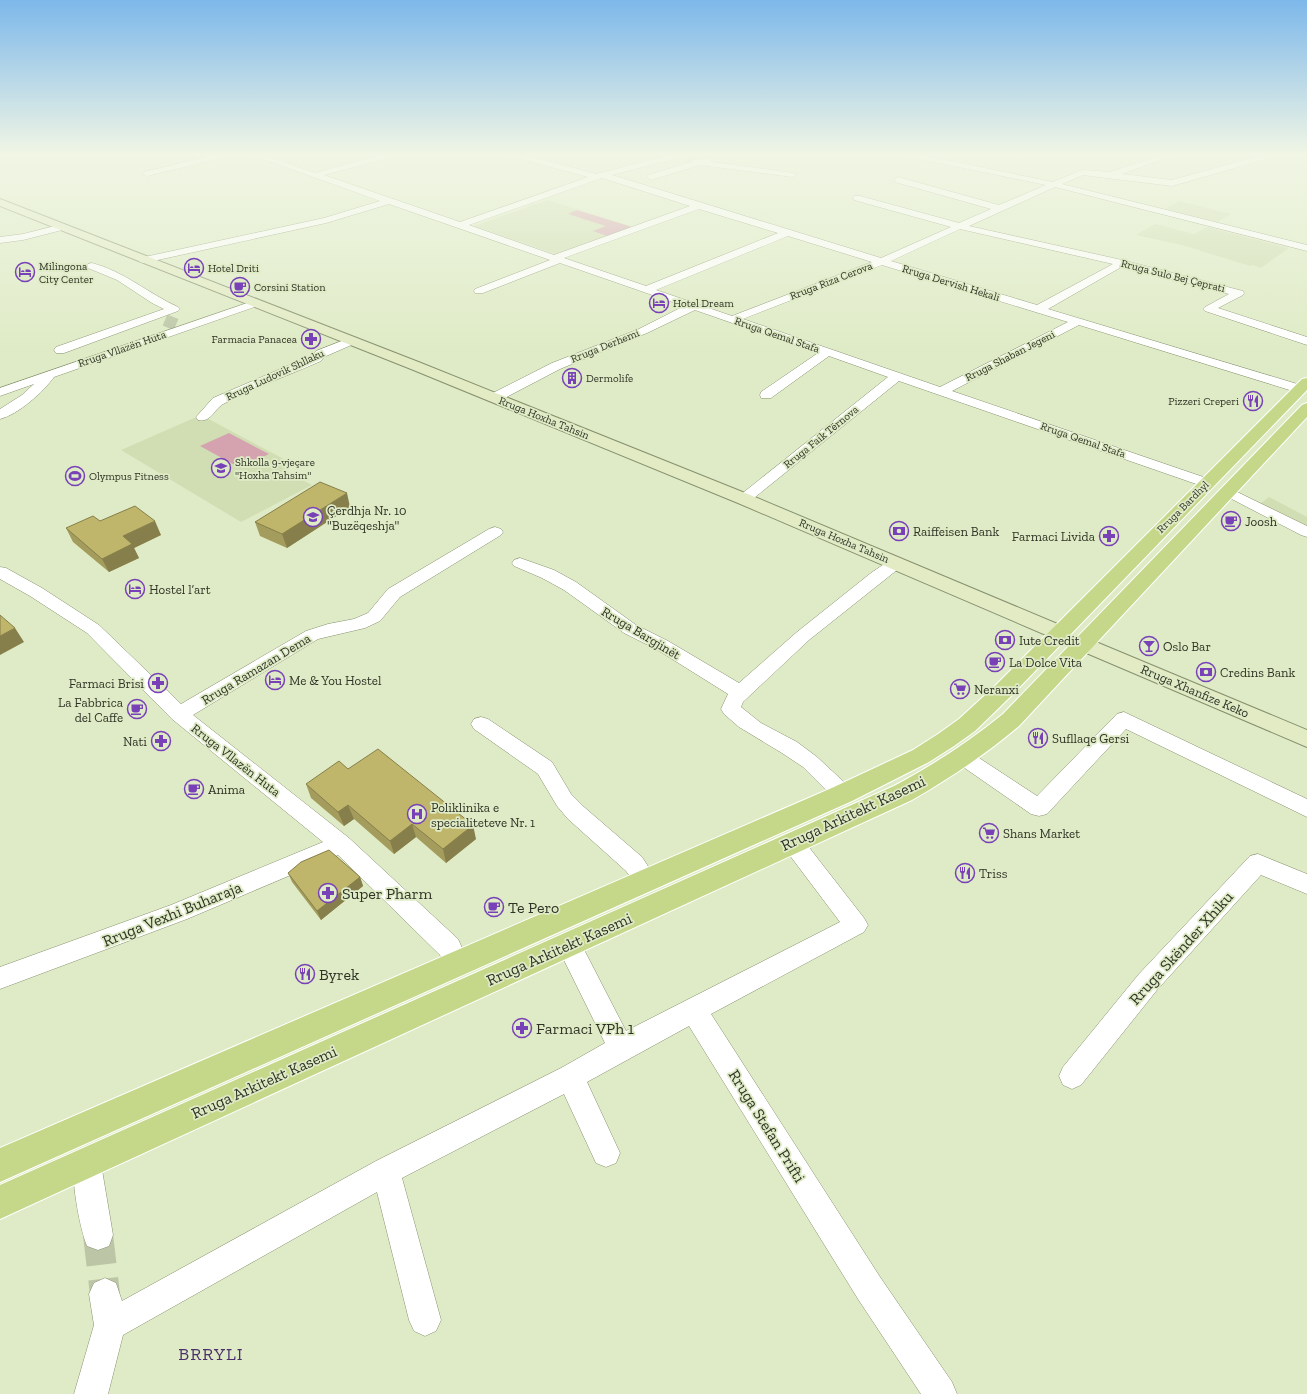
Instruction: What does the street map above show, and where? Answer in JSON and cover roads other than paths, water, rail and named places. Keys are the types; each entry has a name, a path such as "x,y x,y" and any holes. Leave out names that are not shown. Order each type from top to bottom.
{"main road":[{"name":"Rruga Hoxha Tahsin","path":"45,220 744,498 1072,638"},
{"name":"Rruga Bardhyl","path":"1072,638 1207,483 1304,385"},
{"name":"Rruga Bardhyl","path":"1072,638 1229,492 1307,408"},
{"name":"Rruga Xhanfize Keko","path":"1072,638 1307,739"},
{"name":"Rruga Arkitekt Kasemi","path":"0,1202 903,792 982,745 1011,720 1072,638"},
{"name":"Rruga Arkitekt Kasemi","path":"0,1166 843,794 922,756 967,725 1072,638"}],"street":[{"path":"144,260 326,220"},
{"name":"Rruga Qemal Stafa","path":"445,220 1207,483"},
{"path":"460,225 475,220"},
{"path":"479,291 557,259 661,220"},
{"name":"Rruga Dervish Hekali","path":"744,220 1039,309 1304,385"},
{"name":"Rruga Sulo Bej Çeprati","path":"937,220 1122,263 1238,292 1209,309 1307,341"},
{"name":"Rruga Riza Cerova","path":"732,320 881,262 972,220"},
{"path":"1197,220 1307,248"},
{"path":"0,240 23,237 63,227"},
{"path":"646,290 787,233"},
{"path":"1039,309 1122,263"},
{"path":"60,350 160,318 174,309 156,301 121,278 92,266"},
{"name":"Rruga Vllazën Huta","path":"0,415 21,404 52,374 180,327 256,303"},
{"name":"Rruga Derhemi","path":"494,398 553,367 643,331 694,306"},
{"name":"Rruga Shaban Jegeni","path":"941,391 1080,321"},
{"name":"Rruga Ludovik Shllaku","path":"203,417 218,401 317,358 320,354 352,341"},
{"path":"766,395 827,352"},
{"path":"0,392 52,374"},
{"name":"Rruga Faik Tërnova","path":"744,498 897,376"},
{"path":"1229,492 1307,532"},
{"name":"Rruga Ramazan Dema","path":"179,714 312,635 330,629 348,628 361,624 374,617 381,611 388,598 394,593 495,532"},
{"path":"843,794 819,769 797,752 739,718 731,709 734,699 803,636 896,563"},
{"name":"Rruga Bargjinët","path":"520,564 548,574 570,586 630,629 662,646 741,693"},
{"name":"Rruga Vllazën Huta","path":"0,572 36,592 93,629 179,714 342,844 449,947 457,964"},
{"path":"963,757 1039,808 1124,719 1307,809"},
{"path":"481,724 545,768 568,804 634,864 646,880"},
{"path":"110,1325 386,1171 856,926 793,843"},
{"name":"Rruga Vexhi Buharaja","path":"0,978 179,912 342,844"},
{"name":"Rruga Skënder Xhiku","path":"1072,1076 1148,982 1258,863 1307,884"},
{"path":"568,944 621,1048"},
{"name":"Rruga Stefan Prifti","path":"694,1011 869,1288 940,1394"},
{"path":"570,1076 606,1153"},
{"path":"86,1164 98,1235"},
{"path":"386,1171 425,1320"},
{"path":"91,1394 110,1325 105,1294"}],"tunnel":[{"path":"165,320 177,325"},
{"path":"98,1235 105,1294"}],"place":[{"name":"Hotel Driti","path":"194,268"},
{"name":"Milingona City Center","path":"25,272"},
{"name":"Corsini Station","path":"240,287"},
{"name":"Hotel Dream","path":"659,303"},
{"name":"Farmacia Panacea","path":"311,339"},
{"name":"Dermolife","path":"572,378"},
{"name":"Pizzeri Creperi","path":"1253,401"},
{"name":"Shkolla 9-vjeçare \"Hoxha Tahsim\"","path":"221,468"},
{"name":"Olympus Fitness","path":"75,476"},
{"name":"Çerdhja Nr. 10 \"Buzëqeshja\"","path":"313,517"},
{"name":"Joosh","path":"1231,521"},
{"name":"Raiffeisen Bank","path":"899,531"},
{"name":"Farmaci Livida","path":"1109,536"},
{"name":"Hostel l’art","path":"135,589"},
{"name":"Iute Credit","path":"1005,640"},
{"name":"Oslo Bar","path":"1149,646"},
{"name":"La Dolce Vita","path":"995,662"},
{"name":"Credins Bank","path":"1206,672"},
{"name":"Me & You Hostel","path":"275,680"},
{"name":"Farmaci Brisi","path":"158,683"},
{"name":"Neranxi","path":"960,689"},
{"name":"La Fabbrica del Caffe","path":"137,709"},
{"name":"Sufllaqe Gersi","path":"1038,738"},
{"name":"Nati","path":"161,741"},
{"name":"Anima","path":"194,789"},
{"name":"Poliklinika e specialiteteve Nr. 1","path":"417,814"},
{"name":"Shans Market","path":"989,833"},
{"name":"Triss","path":"965,873"},
{"name":"Super Pharm","path":"328,893"},
{"name":"Te Pero","path":"494,907"},
{"name":"Byrek","path":"305,974"},
{"name":"Farmaci VPh 1","path":"522,1028"}],"district":[{"name":"BRRYLI","path":"211,1354"}]}
